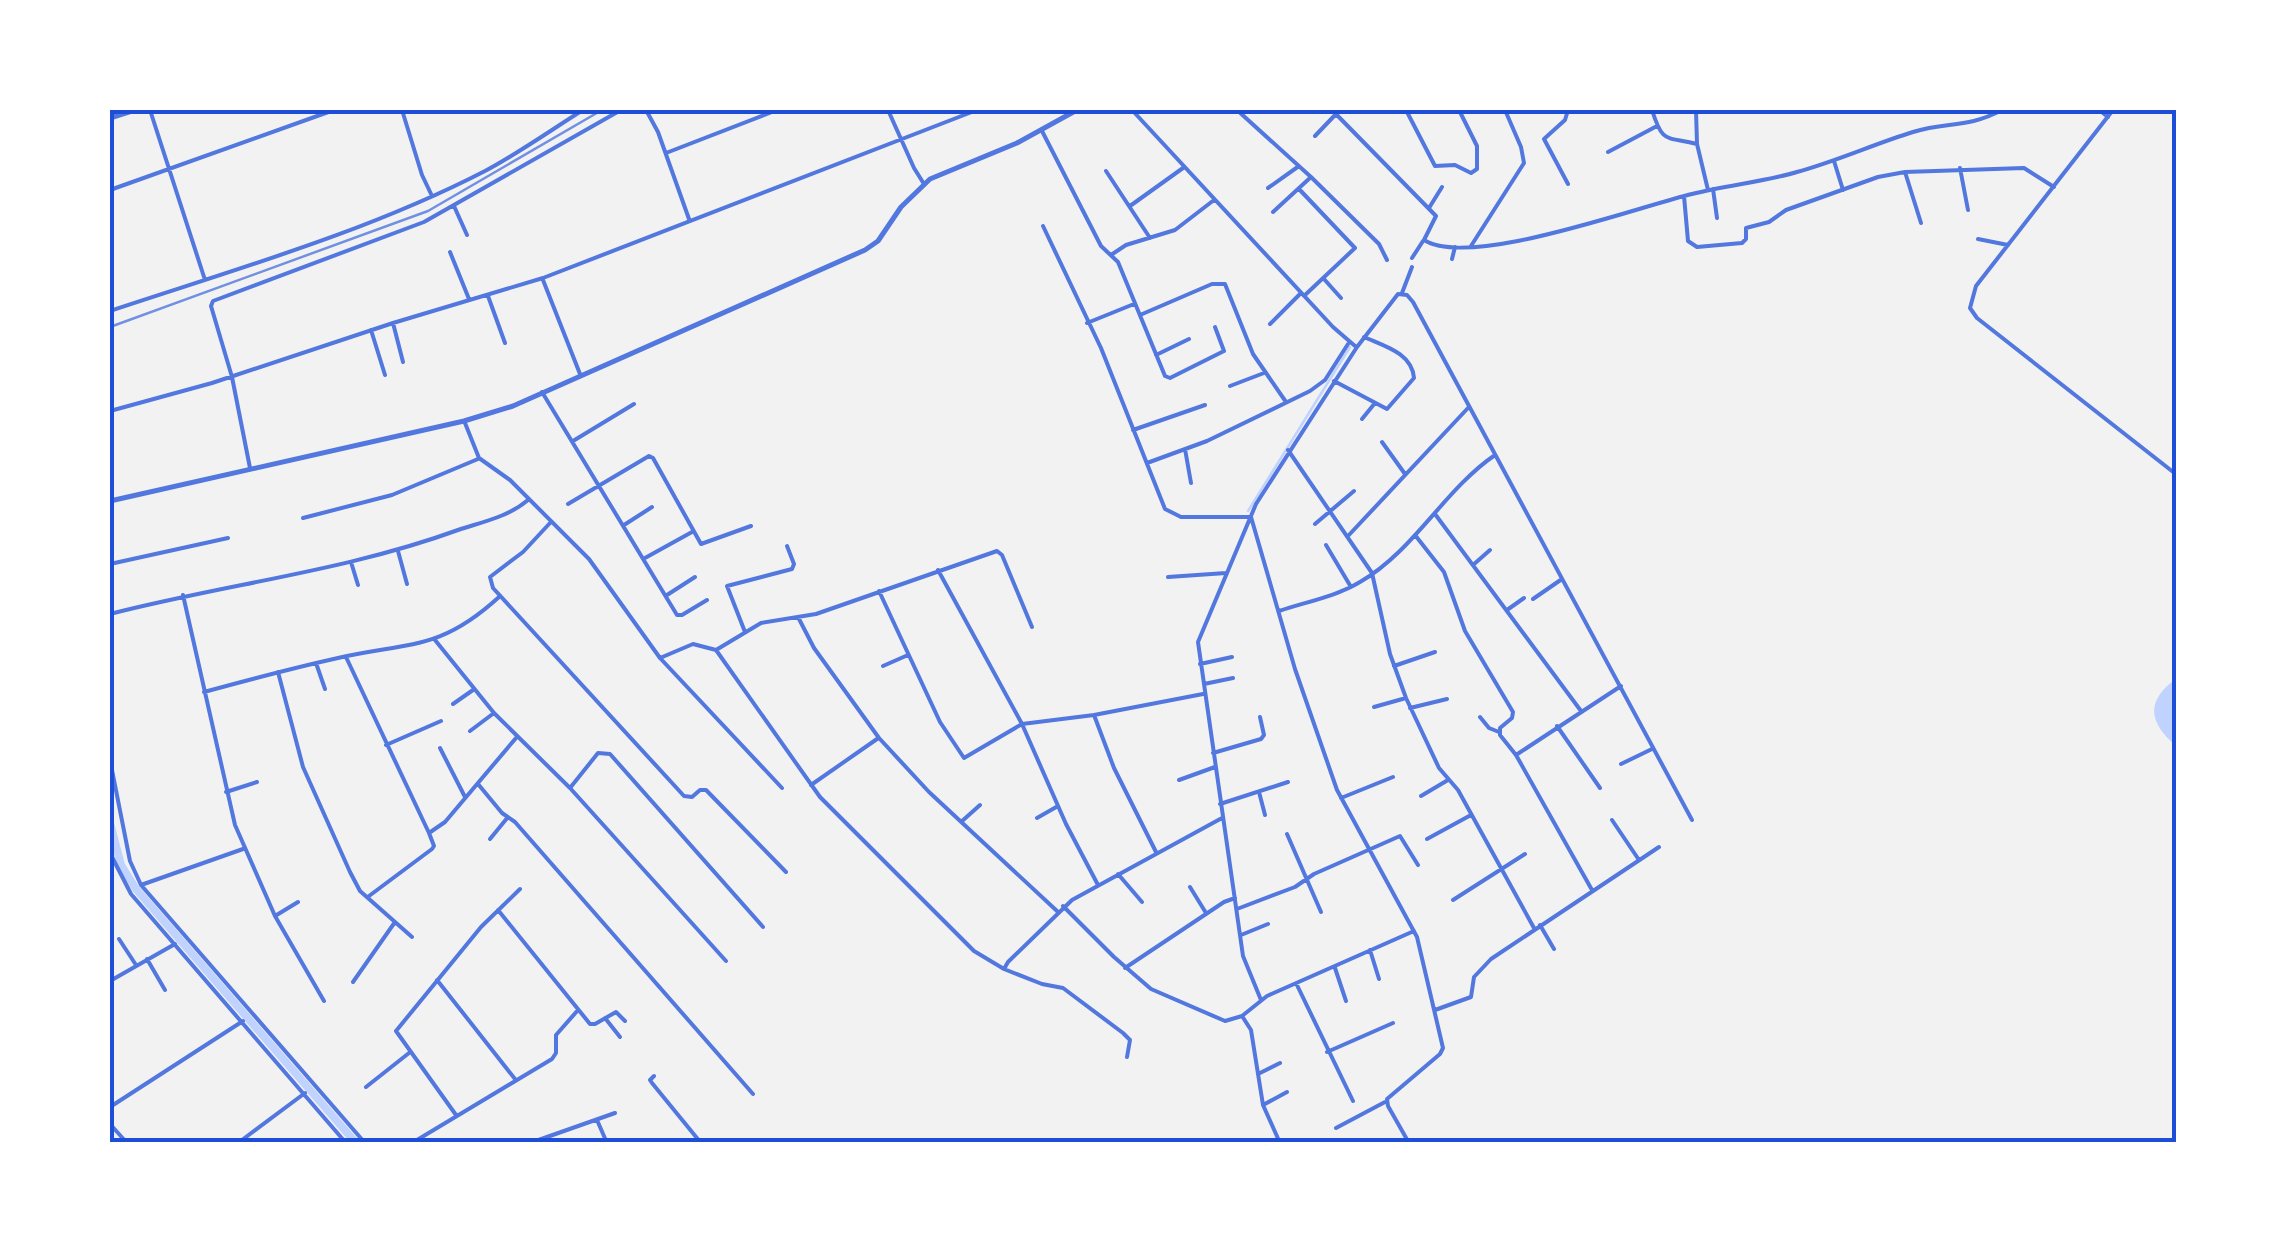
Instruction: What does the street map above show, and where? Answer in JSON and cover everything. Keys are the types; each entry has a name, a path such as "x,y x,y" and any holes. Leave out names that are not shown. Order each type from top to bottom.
{"street":[{"path":"110,118 135,110"},
{"path":"150,110 205,280"},
{"path":"110,190 334,110"},
{"path":"402,110 432,196"},
{"path":"110,311 378,219 489,169 583,110"},
{"path":"250,468 232,377 212,306 216,300 407,229 621,110"},
{"path":"646,110 690,219"},
{"path":"666,153 777,110"},
{"path":"888,110 924,184"},
{"path":"110,411 232,377 543,278 977,110"},
{"path":"110,501 497,412 866,250 878,242 901,207 924,184 941,173 1042,131 1077,110"},
{"path":"1132,110 1356,348"},
{"path":"1237,110 1312,177 1379,244 1387,260"},
{"path":"1406,110 1434,166 1455,165 1470,173 1477,168 1479,152 1459,110"},
{"path":"1471,246 1524,163 1505,110"},
{"path":"1568,110 1564,120 1544,139 1568,184"},
{"path":"1652,110 1666,138 1697,144"},
{"path":"1696,110 1697,144 1717,218"},
{"path":"1735,112 1759,110"},
{"path":"1424,240 1455,248 1563,231 1710,189 1779,177 1915,131 1964,126 2002,110"},
{"path":"2099,110 2108,117"},
{"path":"2113,110 1973,291 1970,302 1973,313 2177,476"},
{"path":"1315,136 1334,112 1429,208 1436,220 1412,258"},
{"path":"1608,152 1657,126"},
{"path":"1042,131 1101,246 1112,255 1165,376 1170,378 1224,351 1216,327"},
{"path":"1834,161 1843,190"},
{"path":"1268,188 1299,166"},
{"path":"1130,206 1184,168"},
{"path":"1960,168 1968,210"},
{"path":"1684,196 1688,241 1696,247 1742,243 1746,228 1764,224 1786,210 1878,177 1905,172 2024,168 2054,187"},
{"path":"1106,171 1151,239"},
{"path":"1905,172 1921,222"},
{"path":"1273,212 1312,177"},
{"path":"1429,208 1442,186"},
{"path":"1270,324 1354,252 1354,245 1299,189"},
{"path":"1112,255 1126,245 1176,230 1214,200"},
{"path":"454,206 467,235"},
{"path":"1044,226 1101,348 1162,505 1173,516 1251,517"},
{"path":"1978,239 2008,245"},
{"path":"1452,260 1455,248"},
{"path":"450,252 468,299"},
{"path":"1261,1000 1245,964 1198,642 1251,517 1288,450 1356,348 1394,297 1402,293 1412,267"},
{"path":"543,278 580,374"},
{"path":"1324,278 1341,298"},
{"path":"1140,315 1222,283 1264,373 1287,403"},
{"path":"1402,293 1414,302 1692,820"},
{"path":"488,294 505,344"},
{"path":"1087,323 1135,303"},
{"path":"393,323 404,362"},
{"path":"372,330 385,375"},
{"path":"1334,381 1383,408 1390,407 1415,375 1403,356 1364,337"},
{"path":"1156,354 1189,339"},
{"path":"1147,463 1186,449 1320,385 1348,342"},
{"path":"1230,386 1264,373"},
{"path":"542,392 680,616 707,600"},
{"path":"573,441 634,404"},
{"path":"1362,419 1375,404"},
{"path":"1133,430 1205,405"},
{"path":"1348,536 1468,407"},
{"path":"464,421 479,458 510,480 593,565 660,658 782,788"},
{"path":"1382,442 1405,474"},
{"path":"1186,449 1192,483"},
{"path":"1288,450 1372,573 1394,666 1435,762 1458,790 1501,870 1554,949"},
{"path":"1278,610 1351,587 1372,573 1415,535 1468,474 1496,455"},
{"path":"568,504 652,457 692,532 704,544 751,526"},
{"path":"303,518 392,495 479,458"},
{"path":"1315,524 1354,491"},
{"path":"110,614 398,551 504,516 528,499"},
{"path":"624,525 652,508"},
{"path":"1434,514 1581,711"},
{"path":"1251,517 1295,668 1340,798 1414,931 1442,1052 1387,1102 1336,1128"},
{"path":"550,523 522,552 490,576 490,583 684,796 706,790 786,872"},
{"path":"645,558 692,532"},
{"path":"1415,535 1444,572 1465,631 1513,712 1499,732"},
{"path":"110,564 228,538"},
{"path":"1326,545 1351,587"},
{"path":"746,632 726,586 792,570 794,564 787,546"},
{"path":"1473,565 1490,550"},
{"path":"398,551 407,584"},
{"path":"716,650 761,623 822,612 1000,552 1032,628"},
{"path":"351,562 358,585"},
{"path":"938,570 1022,724 1098,884"},
{"path":"1168,577 1226,573"},
{"path":"667,596 695,577"},
{"path":"1533,599 1562,579"},
{"path":"879,591 940,722 961,756 968,758 1022,724 1094,715 1205,693"},
{"path":"183,596 226,792 243,848 275,916 324,1001"},
{"path":"204,692 316,662 434,640 500,597"},
{"path":"1507,610 1524,598"},
{"path":"798,616 814,648 878,738 960,822 1057,912"},
{"path":"434,640 494,714 570,788 726,961"},
{"path":"660,658 692,644 716,650 811,785 856,836 981,957 1004,970 1068,991 1130,1040 1128,1057"},
{"path":"1394,666 1435,652"},
{"path":"883,666 908,654"},
{"path":"346,656 434,842 432,849 369,896"},
{"path":"1200,664 1232,657"},
{"path":"316,662 325,690"},
{"path":"278,672 308,782 360,891 412,938"},
{"path":"1204,684 1233,678"},
{"path":"1516,754 1621,686"},
{"path":"453,704 473,690"},
{"path":"1374,707 1406,698"},
{"path":"1410,708 1447,699"},
{"path":"470,731 494,714"},
{"path":"1094,715 1114,768 1156,852"},
{"path":"1214,753 1261,739 1264,735 1260,717"},
{"path":"1480,717 1489,728 1499,732 1516,754 1592,890"},
{"path":"386,745 441,721"},
{"path":"1557,726 1600,788"},
{"path":"430,833 445,822 517,738"},
{"path":"811,785 878,738"},
{"path":"440,748 466,798"},
{"path":"1621,764 1654,748"},
{"path":"570,788 598,753 610,754 763,927"},
{"path":"110,760 130,861 141,885 365,1143"},
{"path":"1179,780 1215,767"},
{"path":"1340,798 1393,776"},
{"path":"1422,796 1448,780"},
{"path":"226,792 257,782"},
{"path":"1220,804 1288,782"},
{"path":"478,784 753,1094"},
{"path":"1259,792 1265,815"},
{"path":"960,822 980,806"},
{"path":"1037,818 1058,806"},
{"path":"1427,838 1472,815"},
{"path":"490,839 508,817"},
{"path":"1004,970 1063,906 1222,818"},
{"path":"1612,820 1639,860"},
{"path":"1287,834 1321,912"},
{"path":"1237,909 1400,836 1418,865"},
{"path":"1435,1010 1470,997 1474,976 1486,962 1658,847"},
{"path":"141,885 243,848"},
{"path":"110,853 131,894 346,1143"},
{"path":"1453,900 1526,854"},
{"path":"1118,874 1142,902"},
{"path":"1190,887 1206,913"},
{"path":"456,1115 396,1032 498,910 520,890"},
{"path":"1125,968 1235,898"},
{"path":"275,916 298,902"},
{"path":"1063,906 1125,968 1160,994 1230,1021 1261,1000 1414,931"},
{"path":"498,910 592,1025 616,1012 625,1021"},
{"path":"352,982 395,922"},
{"path":"1241,935 1268,924"},
{"path":"119,939 136,966"},
{"path":"110,980 175,944"},
{"path":"1370,950 1379,979"},
{"path":"147,959 165,990"},
{"path":"1334,966 1346,1001"},
{"path":"437,980 516,1080"},
{"path":"1296,983 1353,1101"},
{"path":"412,1143 555,1056 556,1035 578,1010"},
{"path":"1242,1016 1251,1030 1262,1106 1280,1143"},
{"path":"605,1018 620,1036"},
{"path":"110,1106 244,1021"},
{"path":"1327,1052 1393,1024"},
{"path":"366,1087 409,1053"},
{"path":"1258,1074 1280,1063"},
{"path":"654,1076 652,1084 702,1143"},
{"path":"1262,1106 1288,1092"},
{"path":"238,1143 305,1093"},
{"path":"1387,1102 1409,1143"},
{"path":"530,1143 615,1113"},
{"path":"597,1120 607,1143"},
{"path":"110,1124 126,1143"}],"water":[{"path":"2177,678 2177,747 2160,729 2154,712 2159,695"}],"waterway":[{"path":"1248,511 1350,347"},
{"path":"110,823 121,865 136,889 356,1143"}],"railway":[{"path":"110,327 428,211 602,110"}]}
